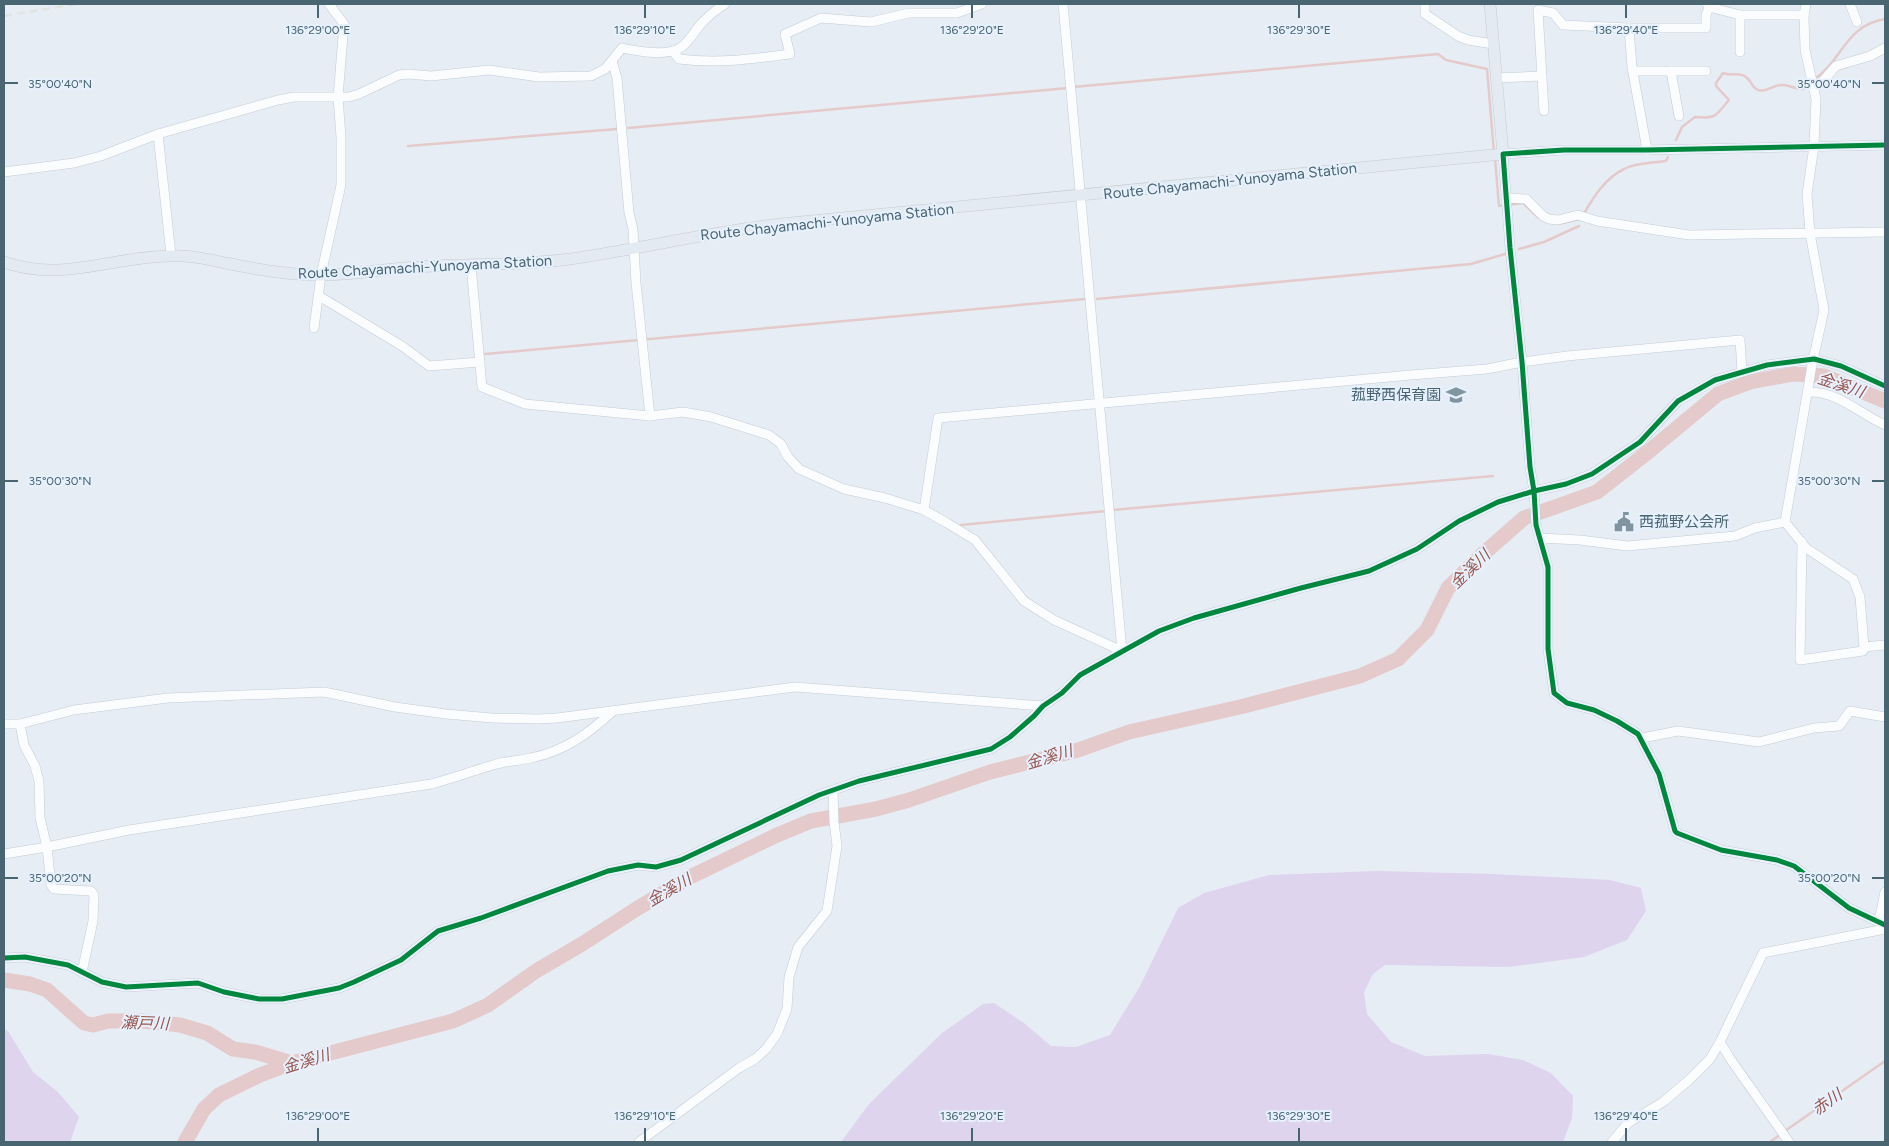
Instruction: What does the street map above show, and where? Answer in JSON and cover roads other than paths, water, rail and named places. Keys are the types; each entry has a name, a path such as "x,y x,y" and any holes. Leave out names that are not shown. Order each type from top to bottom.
{"main road":[{"path":"1490,4 1496,78 1497,154"},
{"name":"Route Chayamachi-Yunoyama Station","path":"4,262 22,269 45,271 67,270 171,256 196,257 277,272 321,275 419,266 569,259 730,230 780,224 1497,154"}],"street":[{"path":"314,328 321,275 341,185 341,137 338,97 344,24 329,4"},
{"path":"4,172 74,163 101,156 158,134 278,100 294,97 338,97 359,94 399,75 431,76 489,70 539,77 591,76 600,73 622,48 653,52 673,51 685,45 702,22 725,4"},
{"path":"673,51 679,59 693,61 772,57 790,54 785,34 821,18 870,22 910,13 957,13 982,4"},
{"path":"1064,4 1122,651"},
{"path":"1425,4 1425,14 1458,36 1468,40 1493,44"},
{"path":"1785,522 1824,310 1810,233 1807,194 1814,146 1816,99 1805,50 1804,15 1806,4"},
{"path":"1850,4 1857,22"},
{"path":"1544,111 1538,10 1553,13 1563,25 1629,28 1706,28 1708,5 1740,14 1804,15"},
{"path":"1740,14 1740,52"},
{"path":"1629,28 1633,71 1647,150"},
{"path":"1813,86 1822,82 1836,66 1870,56 1885,48"},
{"path":"612,61 617,78 650,416"},
{"path":"1633,71 1706,71"},
{"path":"1672,71 1679,116"},
{"path":"1496,78 1542,76"},
{"path":"158,134 171,256"},
{"path":"1885,145 1564,150 1497,154 1506,199 1538,536 1548,567 1548,649 1554,693 1567,703 1594,710 1617,720 1642,738 1659,774 1675,831 1678,833 1721,850 1777,860 1799,868 1849,908 1882,923 1885,892"},
{"path":"1506,199 1526,199 1543,216 1549,219 1558,220 1578,215 1689,235 1885,232"},
{"path":"472,265 482,387 525,404 650,416 683,412 711,417 769,435 780,444 799,469 844,489 885,498 924,510 975,540 1024,601 1054,620 1122,651"},
{"path":"319,296 402,346 430,366 480,362"},
{"path":"924,510 938,418 1411,375 1487,370 1522,362 1740,340 1742,371"},
{"path":"4,958 32,958 68,966 102,982 126,986 198,983 224,992 268,1000 287,999 339,988 401,960 438,931 481,918 608,871 638,865 656,866 681,860 818,796 834,793 859,781 991,748 1010,737 1043,706 1062,693 1080,675 1159,631 1194,618 1383,566 1417,549 1459,521 1498,502 1534,495 1592,474 1640,442 1678,401 1715,380 1767,365 1813,362 1841,366 1885,386"},
{"path":"1808,390 1821,392 1856,407 1867,417 1885,426"},
{"path":"1538,536 1627,546 1735,536 1755,528 1785,522"},
{"path":"1785,522 1802,542 1806,548 1853,579 1860,597 1863,651 1800,660 1802,542"},
{"path":"1864,647 1885,645"},
{"path":"4,724 20,724 74,710 168,698 324,692 396,707 446,714 538,719 794,687 1043,706"},
{"path":"1642,738 1678,730 1759,742 1814,728 1839,726 1850,710 1885,717"},
{"path":"4,854 129,830 286,807 448,780 494,764 532,758 567,746 582,738 613,711"},
{"path":"20,724 24,745 35,766 39,781 40,818 47,847 52,887 54,889 91,891 94,895 93,921 82,972"},
{"path":"638,1142 754,1059 766,1049 777,1034 787,1009 790,977 798,947 827,911 837,846 834,822 834,793"},
{"path":"1612,1142 1628,1123 1663,1102 1710,1059 1763,953 1885,929"},
{"path":"1720,1042 1788,1140"}],"waterway":[{"path":"1813,80 1831,64 1852,36 1872,23 1885,19"},
{"path":"1073,87 1438,54 1446,60 1487,69 1494,153"},
{"path":"1676,140 1682,127 1695,117 1712,117 1729,100 1716,86 1723,73 1745,76 1756,89 1761,91 1781,85 1803,89 1807,88 1809,84"},
{"path":"628,128 1068,88"},
{"path":"408,146 617,129"},
{"path":"1583,215 1600,189 1617,173 1633,165 1666,161 1668,157"},
{"path":"1495,158 1499,206 1523,203 1539,218"},
{"path":"1558,224 1580,219"},
{"path":"1519,249 1544,242 1579,226"},
{"path":"1097,299 1471,264 1505,254"},
{"path":"485,354 1085,299"},
{"name":"金溪川","path":"185,1142 204,1109 219,1095 260,1075 292,1063 453,1021 488,1005 536,971 690,877 777,835 811,821 876,809 909,800 990,772 1078,750 1129,732 1240,707 1360,676 1398,659 1427,630 1448,588 1524,518 1597,492 1718,394 1750,382 1793,374 1824,376 1885,401"},
{"path":"1112,510 1493,476"},
{"path":"961,525 1106,511"},
{"name":"瀬戸川","path":"4,980 30,984 47,990 84,1023 93,1025 108,1021 142,1021 180,1025 207,1033 233,1049 255,1052 292,1063"},
{"name":"赤川","path":"1785,1131 1885,1061"},
{"name":"赤川","path":"1770,1142 1781,1134"}],"railway":[{"path":"4,16 76,4"}],"place":[{"name":"菰野西保育園","path":"1456,395"},
{"name":"西菰野公会所","path":"1624,522"}]}
